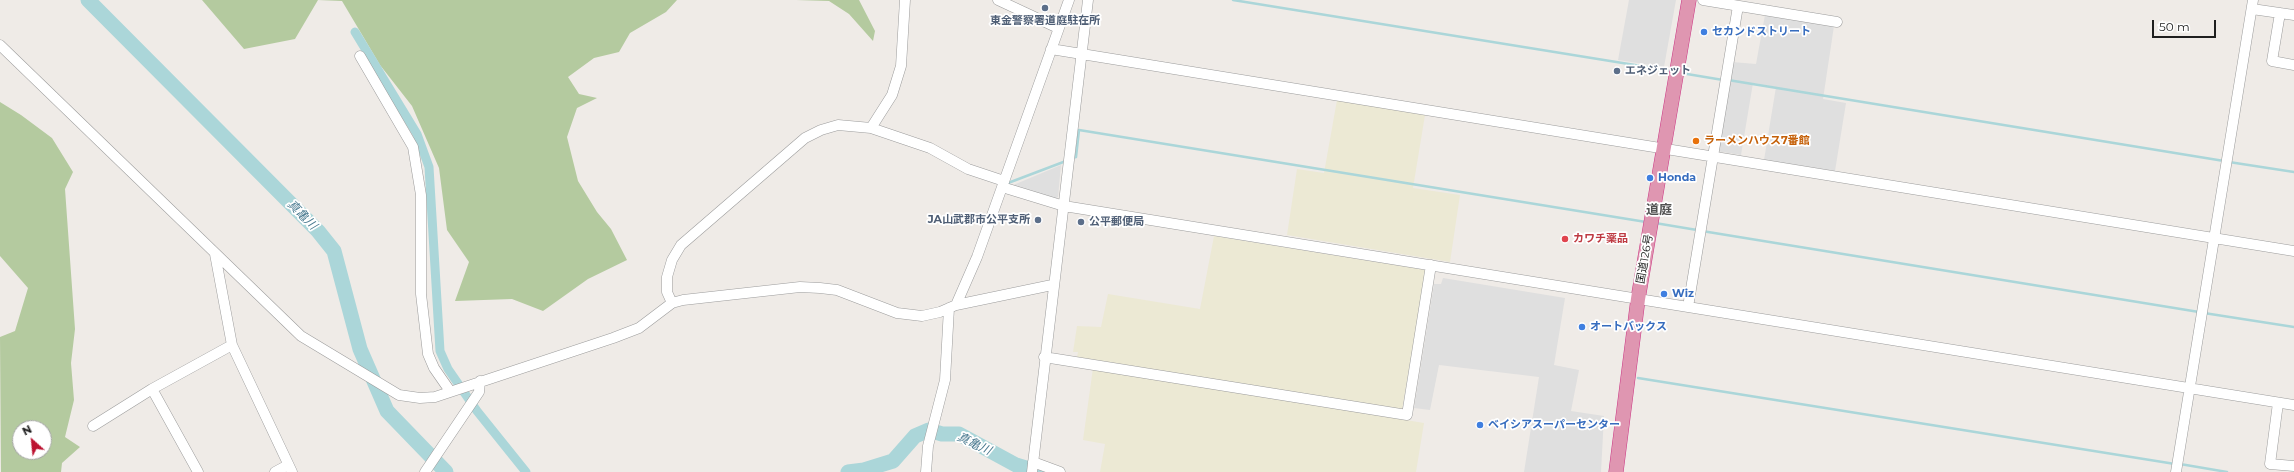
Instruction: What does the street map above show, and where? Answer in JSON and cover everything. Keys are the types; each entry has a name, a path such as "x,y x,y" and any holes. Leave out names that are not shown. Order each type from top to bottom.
{"highway":[{"name":"国道126号","path":"1616,472 1638,299 1665,149 1689,0"}],"street":[{"path":"872,128 892,96 901,66 905,0"},
{"path":"998,0 1058,28"},
{"path":"926,472 928,446 945,380 953,307 977,257 1069,0"},
{"path":"1060,472 1032,467 1052,285 1064,206 1088,0"},
{"path":"1703,0 1837,22"},
{"path":"2176,472 2253,4 2280,13 2294,15"},
{"path":"1688,307 1738,6"},
{"path":"2280,13 2272,61 2294,65"},
{"path":"0,45 215,254 302,336 388,390 399,395 420,398 435,397 627,333 639,328 672,303 683,300 800,287 837,290 897,313 922,316 953,307 1052,285"},
{"path":"1051,49 2294,250"},
{"path":"360,56 413,148 418,165 421,196 422,294 428,354 434,368 450,391"},
{"path":"672,303 667,292 667,277 672,260 684,242 805,138 838,124 872,128 930,148 968,169 1003,184 1064,206 2294,405"},
{"path":"215,254 232,345 290,468 275,472"},
{"path":"1044,357 1407,415 1431,265"},
{"path":"93,426 152,389 232,345"},
{"path":"426,471 479,392 480,381"},
{"path":"152,389 198,472"},
{"path":"2278,403 2270,464 2294,466"}],"shaded area":[{"path":"1629,0 1676,0 1664,67 1618,60"},
{"path":"1765,15 1834,26 1823,99 1846,103 1835,171 1764,160 1776,87 1753,83 1741,155 1716,151 1732,62 1756,64"},
{"path":"1337,100 1425,115 1413,188 1460,195 1450,262 1287,235 1297,169 1324,173"},
{"path":"1061,165 1058,197 1055,199 1011,186"},
{"path":"1214,236 1426,270 1402,410 1077,357 1078,352 1073,352 1077,326 1101,327 1108,294 1200,309"},
{"path":"1443,278 1565,298 1554,365 1579,370 1571,411 1604,416 1601,472 1524,472 1539,377 1439,365 1430,410 1414,408 1434,284 1441,284"},
{"path":"1093,368 1424,423 1416,472 1100,472 1105,444 1083,440"}],"green space":[{"path":"202,0 318,0 295,39 244,49"},
{"path":"318,0 677,0 666,12 630,33 619,52 594,58 568,77 579,94 597,98 577,108 567,137 578,181 597,212 611,229 627,260 588,279 543,311 512,299 455,301 469,262 447,230 439,168 412,106 380,65 342,1"},
{"path":"796,0 859,0 875,31 873,41 849,14 829,1"},
{"path":"0,102 21,115 52,138 73,172 65,189 75,329 71,363 74,400 65,437 80,447 62,463 61,472 1,472 0,337 15,331 28,288 0,256"}],"waterway":[{"name":"真亀川","path":"88,0 318,231 334,251 360,349 387,411 446,472"},
{"path":"1233,0 1672,71"},
{"path":"355,32 417,134 429,167 440,351 448,369 477,411 526,472"},
{"path":"1681,73 1723,80"},
{"path":"1728,80 2224,161"},
{"path":"1072,158 1076,157 1079,130 1646,222"},
{"path":"1008,183 1066,161"},
{"path":"2229,162 2294,172"},
{"path":"1655,223 1697,230"},
{"path":"1702,231 2199,312"},
{"path":"2204,313 2294,327"},
{"path":"1638,378 2175,464"},
{"name":"真亀川","path":"848,472 864,470 893,461 915,436 929,430 942,434 959,434 1016,465 1039,472"},
{"path":"2180,464 2227,472"}],"place":[{"name":"東金警察署道庭駐在所","path":"1045,8"},
{"name":"セカンドストリート","path":"1704,32"},
{"name":"エネジェット","path":"1617,71"},
{"name":"ラーメンハウス7番館","path":"1696,141"},
{"name":"Honda","path":"1650,178"},
{"name":"JA山武郡市公平支所","path":"1038,220"},
{"name":"公平郵便局","path":"1081,222"},
{"name":"カワチ薬品","path":"1565,239"},
{"name":"Wiz","path":"1664,294"},
{"name":"オートバックス","path":"1582,327"},
{"name":"ベイシアスーパーセンター","path":"1480,425"}],"district":[{"name":"道庭","path":"1659,210"}]}
